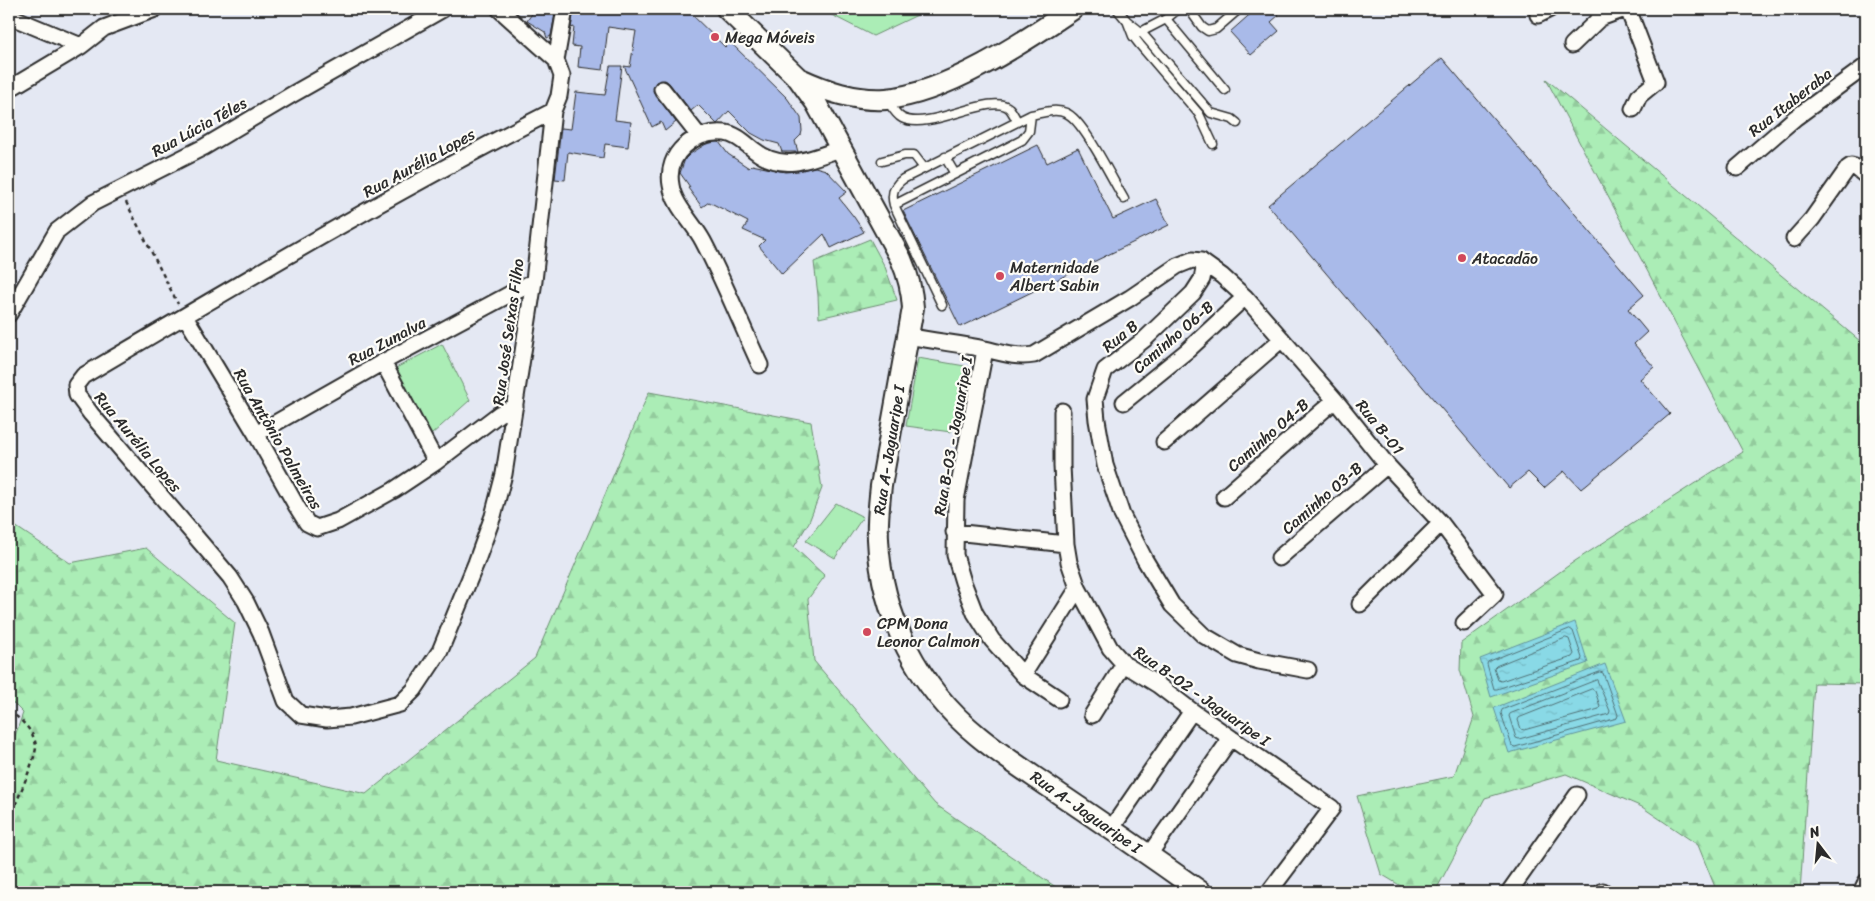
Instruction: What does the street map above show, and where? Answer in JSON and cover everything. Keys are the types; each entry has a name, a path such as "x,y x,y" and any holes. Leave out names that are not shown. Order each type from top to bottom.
{"main road":[{"path":"727,9 798,78 838,94 861,98 886,99 932,88 953,79 1014,47 1072,9"},
{"name":"Rua A- Jaguaripe I","path":"798,78 816,103 901,259 912,293 908,336 881,486 878,514 880,564 892,615 904,643 936,695 978,736 1201,892"}],"street":[{"path":"9,89 81,46 104,28 155,9"},
{"name":"Rua Lúcia Téles","path":"9,314 57,231 93,203 204,147 443,9"},
{"path":"499,9 556,60"},
{"name":"Rua José Seixas Filho","path":"440,651 493,516 504,474 534,281 553,111 559,96 562,76 556,60 565,9"},
{"path":"1572,45 1600,18 1626,9 1656,82 1639,96 1633,109"},
{"path":"9,16 81,46"},
{"name":"Rua Itaberaba","path":"1737,168 1796,118 1866,66"},
{"path":"662,89 700,136"},
{"name":"Rua Aurélia Lopes","path":"440,651 414,690 400,704 351,717 327,719 301,715 286,701 261,633 246,602 230,577 91,414 75,389 76,384 83,376 185,316 470,153 553,111"},
{"path":"760,365 702,240 675,198 670,185 670,172 674,160 691,140 713,132 728,133 739,138 760,155 777,162 792,164 840,149"},
{"path":"1794,239 1812,219 1848,168 1851,166 1855,167 1866,176"},
{"name":"Rua B","path":"908,336 1008,356 1034,355 1130,298 1177,266 1192,260 1201,261 1204,269 1202,279 1193,293 1146,339 1106,370 1095,399 1106,465 1122,515 1145,560 1172,606 1203,635 1237,654 1258,661 1308,670"},
{"name":"Rua B-01","path":"1201,261 1222,276 1245,297 1282,339 1335,400 1387,465 1441,523 1494,594 1464,623"},
{"name":"Rua Zunalva","path":"256,434 382,362 534,281"},
{"name":"Caminho 06-B","path":"1124,402 1188,350 1245,297"},
{"name":"Rua Antônio Palmeiras","path":"185,316 256,434 297,507 308,523 317,528 338,521 394,490 436,462 481,426 515,406"},
{"path":"1164,442 1282,339"},
{"name":"Rua B-03 - Jaguaripe I","path":"985,350 956,500 954,532 956,555 963,582 975,613 992,640 1023,675 1059,700"},
{"path":"382,362 436,462"},
{"name":"Caminho 04-B","path":"1224,498 1335,400"},
{"name":"Rua B-02 - Jaguaripe I","path":"1062,411 1062,466 1066,544 1069,562 1078,588 1110,648 1124,664 1158,685 1192,711 1332,808 1269,892"},
{"name":"Caminho 03-B","path":"1279,558 1387,465"},
{"path":"1360,604 1441,523"},
{"path":"954,532 1066,544"},
{"path":"1023,675 1078,588"},
{"path":"1092,715 1124,664"},
{"path":"1111,829 1192,711"},
{"path":"1148,856 1231,738"},
{"path":"1509,892 1577,795"}],"lane":[{"path":"1117,9 1127,21 1141,32 1211,113 1232,119 1238,123"},
{"path":"1133,36 1166,19 1178,9"},
{"path":"1189,9 1202,27 1208,31 1216,29 1239,9"},
{"path":"1166,19 1225,90"},
{"path":"1127,21 1133,36 1199,114 1213,144"},
{"path":"886,99 901,118 912,121 925,121 987,105 1000,104 1009,108 1017,121"},
{"path":"942,305 894,205 893,192 898,182 1031,114 1054,111 1066,113 1079,123 1124,199"},
{"path":"894,205 1022,140 1029,130 1031,114"},
{"path":"882,161 905,155 914,155 924,168"},
{"path":"945,157 955,174"}],"path":[{"path":"120,189 185,316"},
{"path":"9,711 26,726 33,736 36,749 9,820"}],"green space":[{"path":"820,9 930,9 873,36"},
{"path":"1546,79 1866,346 1866,684 1814,683 1800,892 1717,892 1698,845 1642,807 1566,774 1485,798 1435,892 1411,892 1381,874 1357,796 1454,776 1474,717 1460,670 1461,643 1575,561 1743,452"},
{"path":"870,239 885,267 897,300 819,318 814,262"},
{"path":"442,344 470,400 431,435 392,370"},
{"path":"918,358 965,366 951,432 906,426"},
{"path":"649,392 811,422 822,488 809,522 794,547 825,576 808,599 814,661 935,804 1063,892 9,892 9,753 23,713 9,699 9,522 70,563 146,548 235,623 216,760 366,794 535,658"},
{"path":"836,503 863,517 835,558 806,541"}],"water":[{"path":"1575,622 1588,663 1491,697 1480,659"},
{"path":"1605,664 1626,721 1509,753 1494,708"}],"building":[{"path":"535,9 556,9 551,36 547,38 545,32 527,21"},
{"path":"574,9 686,9 725,47 730,42 787,98 801,118 801,135 795,141 798,152 782,152 779,144 764,140 751,133 729,111 717,124 698,105 691,111 665,80 656,82 653,91 676,122 665,131 661,122 652,127 624,66 630,67 636,31 608,27 603,70 578,67 580,47 572,46 574,27 571,28"},
{"path":"1256,9 1273,9 1279,15 1271,22 1279,31 1251,55 1230,32"},
{"name":"Atacadão","path":"1442,58 1644,295 1628,309 1647,332 1634,344 1654,367 1640,379 1670,414 1581,489 1564,471 1544,488 1528,472 1509,488 1268,205"},
{"path":"610,66 622,66 615,120 631,122 628,147 605,144 603,158 568,152 565,180 555,179 561,128 571,129 576,92 605,95"},
{"path":"719,142 728,154 749,168 752,165 785,172 815,167 826,170 847,192 839,198 864,232 831,248 824,234 782,274 759,246 765,240 743,230 748,222 709,202 702,207 680,173 685,159 690,154 706,144"},
{"name":"Maternidade Albert Sabin","path":"1038,145 1047,163 1078,148 1113,219 1156,199 1169,225 960,327 903,211"}],"place":[{"name":"Mega Móveis","path":"715,37"},
{"name":"Atacadão","path":"1462,258"},
{"name":"Maternidade Albert Sabin","path":"1000,276"},
{"name":"CPM Dona Leonor Calmon","path":"867,632"}]}
